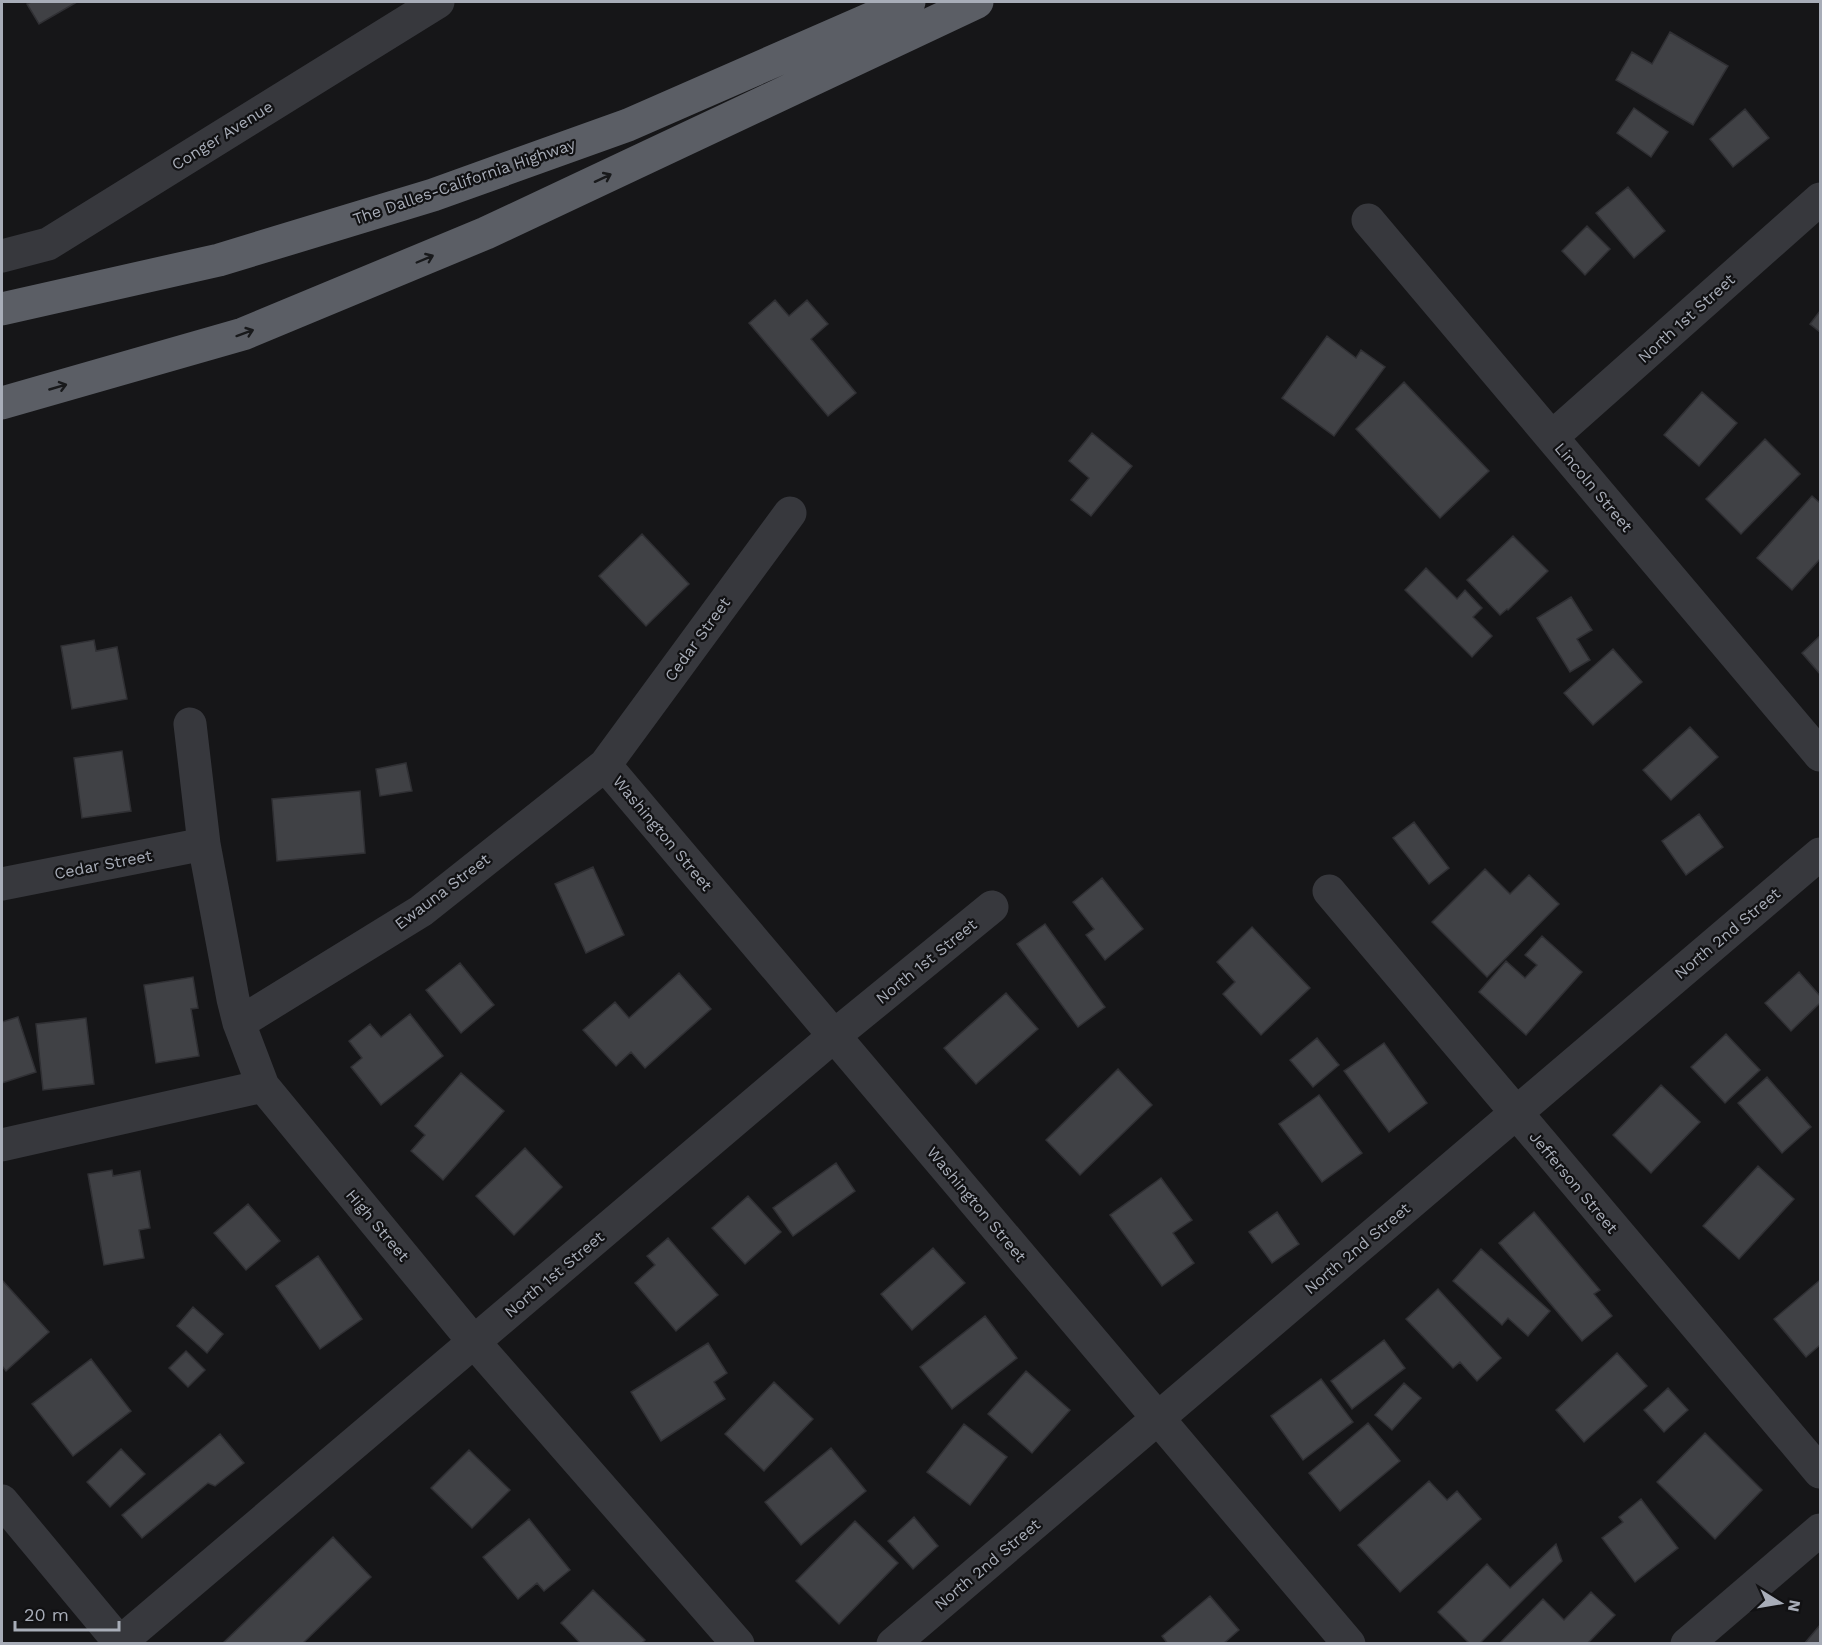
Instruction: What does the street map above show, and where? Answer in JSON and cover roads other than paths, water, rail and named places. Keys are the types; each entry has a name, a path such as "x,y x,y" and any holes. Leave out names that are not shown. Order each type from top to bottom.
{"highway":[{"name":"The Dalles-California Highway","path":"2,309 219,260 432,195 628,125 909,2"},
{"path":"2,403 243,334 486,233 977,2"}],"street":[{"name":"Conger Avenue","path":"2,256 48,244 438,2"},
{"name":"North 1st Street","path":"1552,437 1821,199"},
{"name":"Lincoln Street","path":"1368,220 1821,755"},
{"name":"Cedar Street","path":"605,765 790,513"},
{"name":"High Street","path":"190,724 204,844 233,999 239,1023 263,1086 474,1342 738,1644"},
{"name":"Ewauna Street","path":"239,1023 421,911 605,765"},
{"name":"Washington Street","path":"605,765 1349,1644"},
{"name":"Cedar Street","path":"2,884 204,844"},
{"name":"North 2nd Street","path":"893,1644 1821,854"},
{"name":"Jefferson Street","path":"1329,891 1821,1472"},
{"name":"North 1st Street","path":"120,1643 834,1036 992,907"},
{"path":"2,1145 263,1086"},
{"path":"2,1500 120,1643"},
{"path":"1688,1644 1821,1530"}]}
